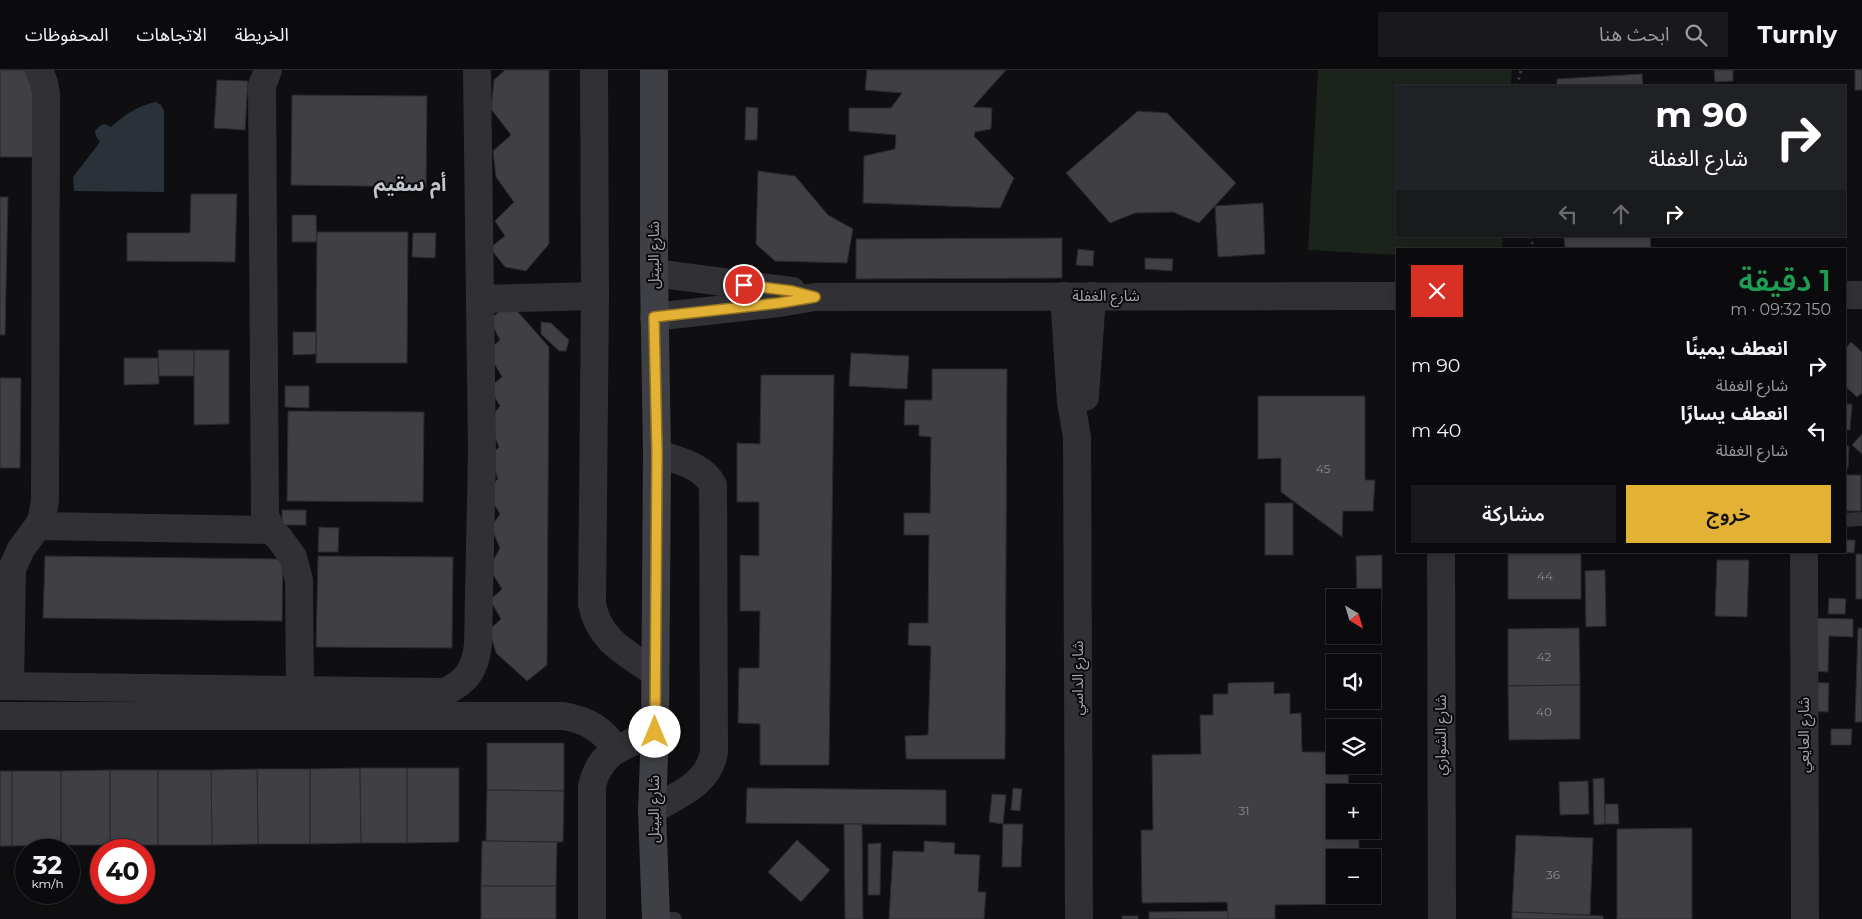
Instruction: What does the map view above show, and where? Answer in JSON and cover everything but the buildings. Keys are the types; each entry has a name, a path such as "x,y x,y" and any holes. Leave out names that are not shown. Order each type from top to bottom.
{"street":[{"path":"39,70 46,94 45,500 42,518 21,549 12,569 5,686 445,692 458,685 469,674 476,660 482,452 477,70"},
{"path":"268,70 262,86 265,515 271,530 283,542 293,557 300,580 300,690"},
{"path":"594,70 595,296 592,604 598,626 605,635 613,643 656,673"},
{"name":"شارع البيتل","path":"654,70 654,317 657,453 656,673 652,810 656,919"},
{"name":"شارع الغفلة","path":"654,272 792,291 815,297"},
{"path":"1846,295 1862,295"},
{"path":"481,300 595,296"},
{"name":"شارع الداسي","path":"1064,296 1071,402 1077,437 1079,919"},
{"name":"شارع الداسي","path":"1077,437 1084,402 1092,296"},
{"name":"شارع الغفلة","path":"654,317 815,297 1396,296"},
{"path":"652,810 702,779 708,771 714,752 713,485 704,472 697,468 657,453"},
{"path":"38,526 271,530"},
{"name":"شارع الشواري","path":"1440,553 1442,919"},
{"name":"شارع العايعي","path":"1804,553 1805,919"},
{"path":"0,716 563,716 589,722 609,739 616,750"},
{"path":"592,919 592,786 599,765 616,750 655,732"}],"lane":[{"path":"1846,520 1862,519"},
{"path":"656,919 675,919"}],"path":[{"path":"1517,85 1521,70"}],"shaded area":[{"path":"1318,70 1512,70 1511,85 1396,85 1396,237 1503,237 1502,248 1396,248 1396,255 1308,250"},
{"path":"156,102 161,105 164,111 164,192 74,191 73,177 100,142 95,131 105,124 111,127 132,111"}],"district":[{"name":"أم سقيم","path":"410,184"}],"route":[{"path":"655,732 657,453 654,317 779,303 815,297 804,293 744,285"}]}
